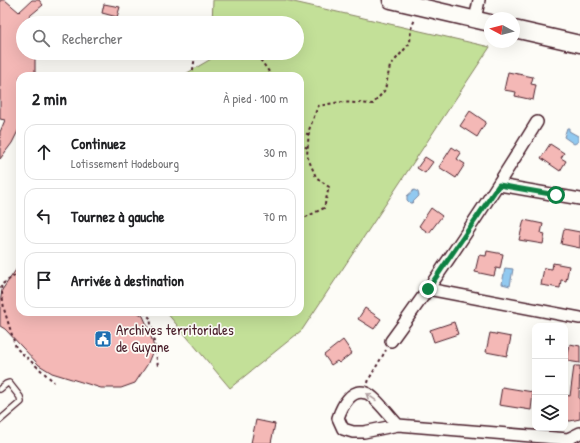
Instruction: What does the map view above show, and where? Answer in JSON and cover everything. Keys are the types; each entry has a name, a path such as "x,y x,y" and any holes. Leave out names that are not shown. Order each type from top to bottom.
{"main road":[{"path":"391,0 483,22"},
{"path":"520,30 580,44"}],"street":[{"path":"479,0 483,22"},
{"path":"391,341 499,185 537,122"},
{"path":"499,185 580,199"},
{"path":"428,289 580,318"},
{"path":"398,425 376,400 366,393 356,394 347,399 341,408 338,418 343,429 353,432 364,432 398,425 570,441 580,433"}],"lane":[{"path":"0,389 9,383 20,397 21,402 0,420"}],"path":[{"path":"304,218 324,208 329,187 316,177 307,156 308,130 318,106 340,102 373,104 385,90 390,66 410,43 411,29 421,7"},
{"path":"192,72 194,60"},
{"path":"261,60 269,72"},
{"path":"304,134 308,134"},
{"path":"304,146 308,148"},
{"path":"16,275 1,285 4,309 16,348 54,382"},
{"path":"0,310 4,309"},
{"path":"148,316 150,318 158,366"},
{"path":"366,393 369,379 391,341"}],"green space":[{"path":"213,0 285,0 484,46 484,48 489,48 302,330 230,388 169,316 304,316 304,72 189,72 209,60 304,60 304,16 212,16"}],"water":[{"path":"567,128 569,128 569,131 578,136 578,142 574,144 564,137"},
{"path":"414,190 418,192 419,196 412,203 410,203 407,200 407,196"},
{"path":"505,268 513,269 510,286 502,284"}],"building":[{"path":"0,0 5,0 19,12 32,0 39,0 43,5 30,16 16,16 16,60 35,60 35,72 16,72 16,135 0,159 0,132 5,120 0,119"},
{"path":"104,4 120,7 117,16 102,13"},
{"path":"508,72 533,77 531,84 536,85 533,100 515,96 516,92 504,90"},
{"path":"470,111 486,122 477,137 460,126"},
{"path":"550,144 564,153 561,158 566,161 560,171 541,158"},
{"path":"452,147 461,153 457,159 465,164 456,178 439,167"},
{"path":"425,157 433,162 425,173 417,168"},
{"path":"431,208 442,216 429,233 419,226"},
{"path":"524,220 543,224 541,233 545,234 543,244 519,240"},
{"path":"564,229 580,232 580,248 561,244"},
{"path":"487,251 503,254 500,269 496,268 494,276 475,272 479,255 486,256"},
{"path":"553,263 569,266 566,281 561,280 560,288 541,285 544,268 552,269"},
{"path":"16,270 16,316 143,316 150,332 154,348 147,365 135,383 121,388 101,388 52,373 39,365 5,329 0,326 0,303 2,290"},
{"path":"365,308 381,319 374,329 358,319"},
{"path":"454,322 458,334 434,342 430,330"},
{"path":"490,333 511,337 507,356 486,352"},
{"path":"343,340 352,353 339,363 337,361 331,365 324,355"},
{"path":"570,344 580,346 580,363 568,361"},
{"path":"574,366 580,366 580,419 568,421 568,396 570,396"},
{"path":"502,387 532,392 531,410 499,405"},
{"path":"256,420 275,424 271,443 251,443"}],"place":[{"name":"Archives territoriales de Guyane","path":"103,339"}],"route":[{"path":"428,289 499,185 556,195"}]}
